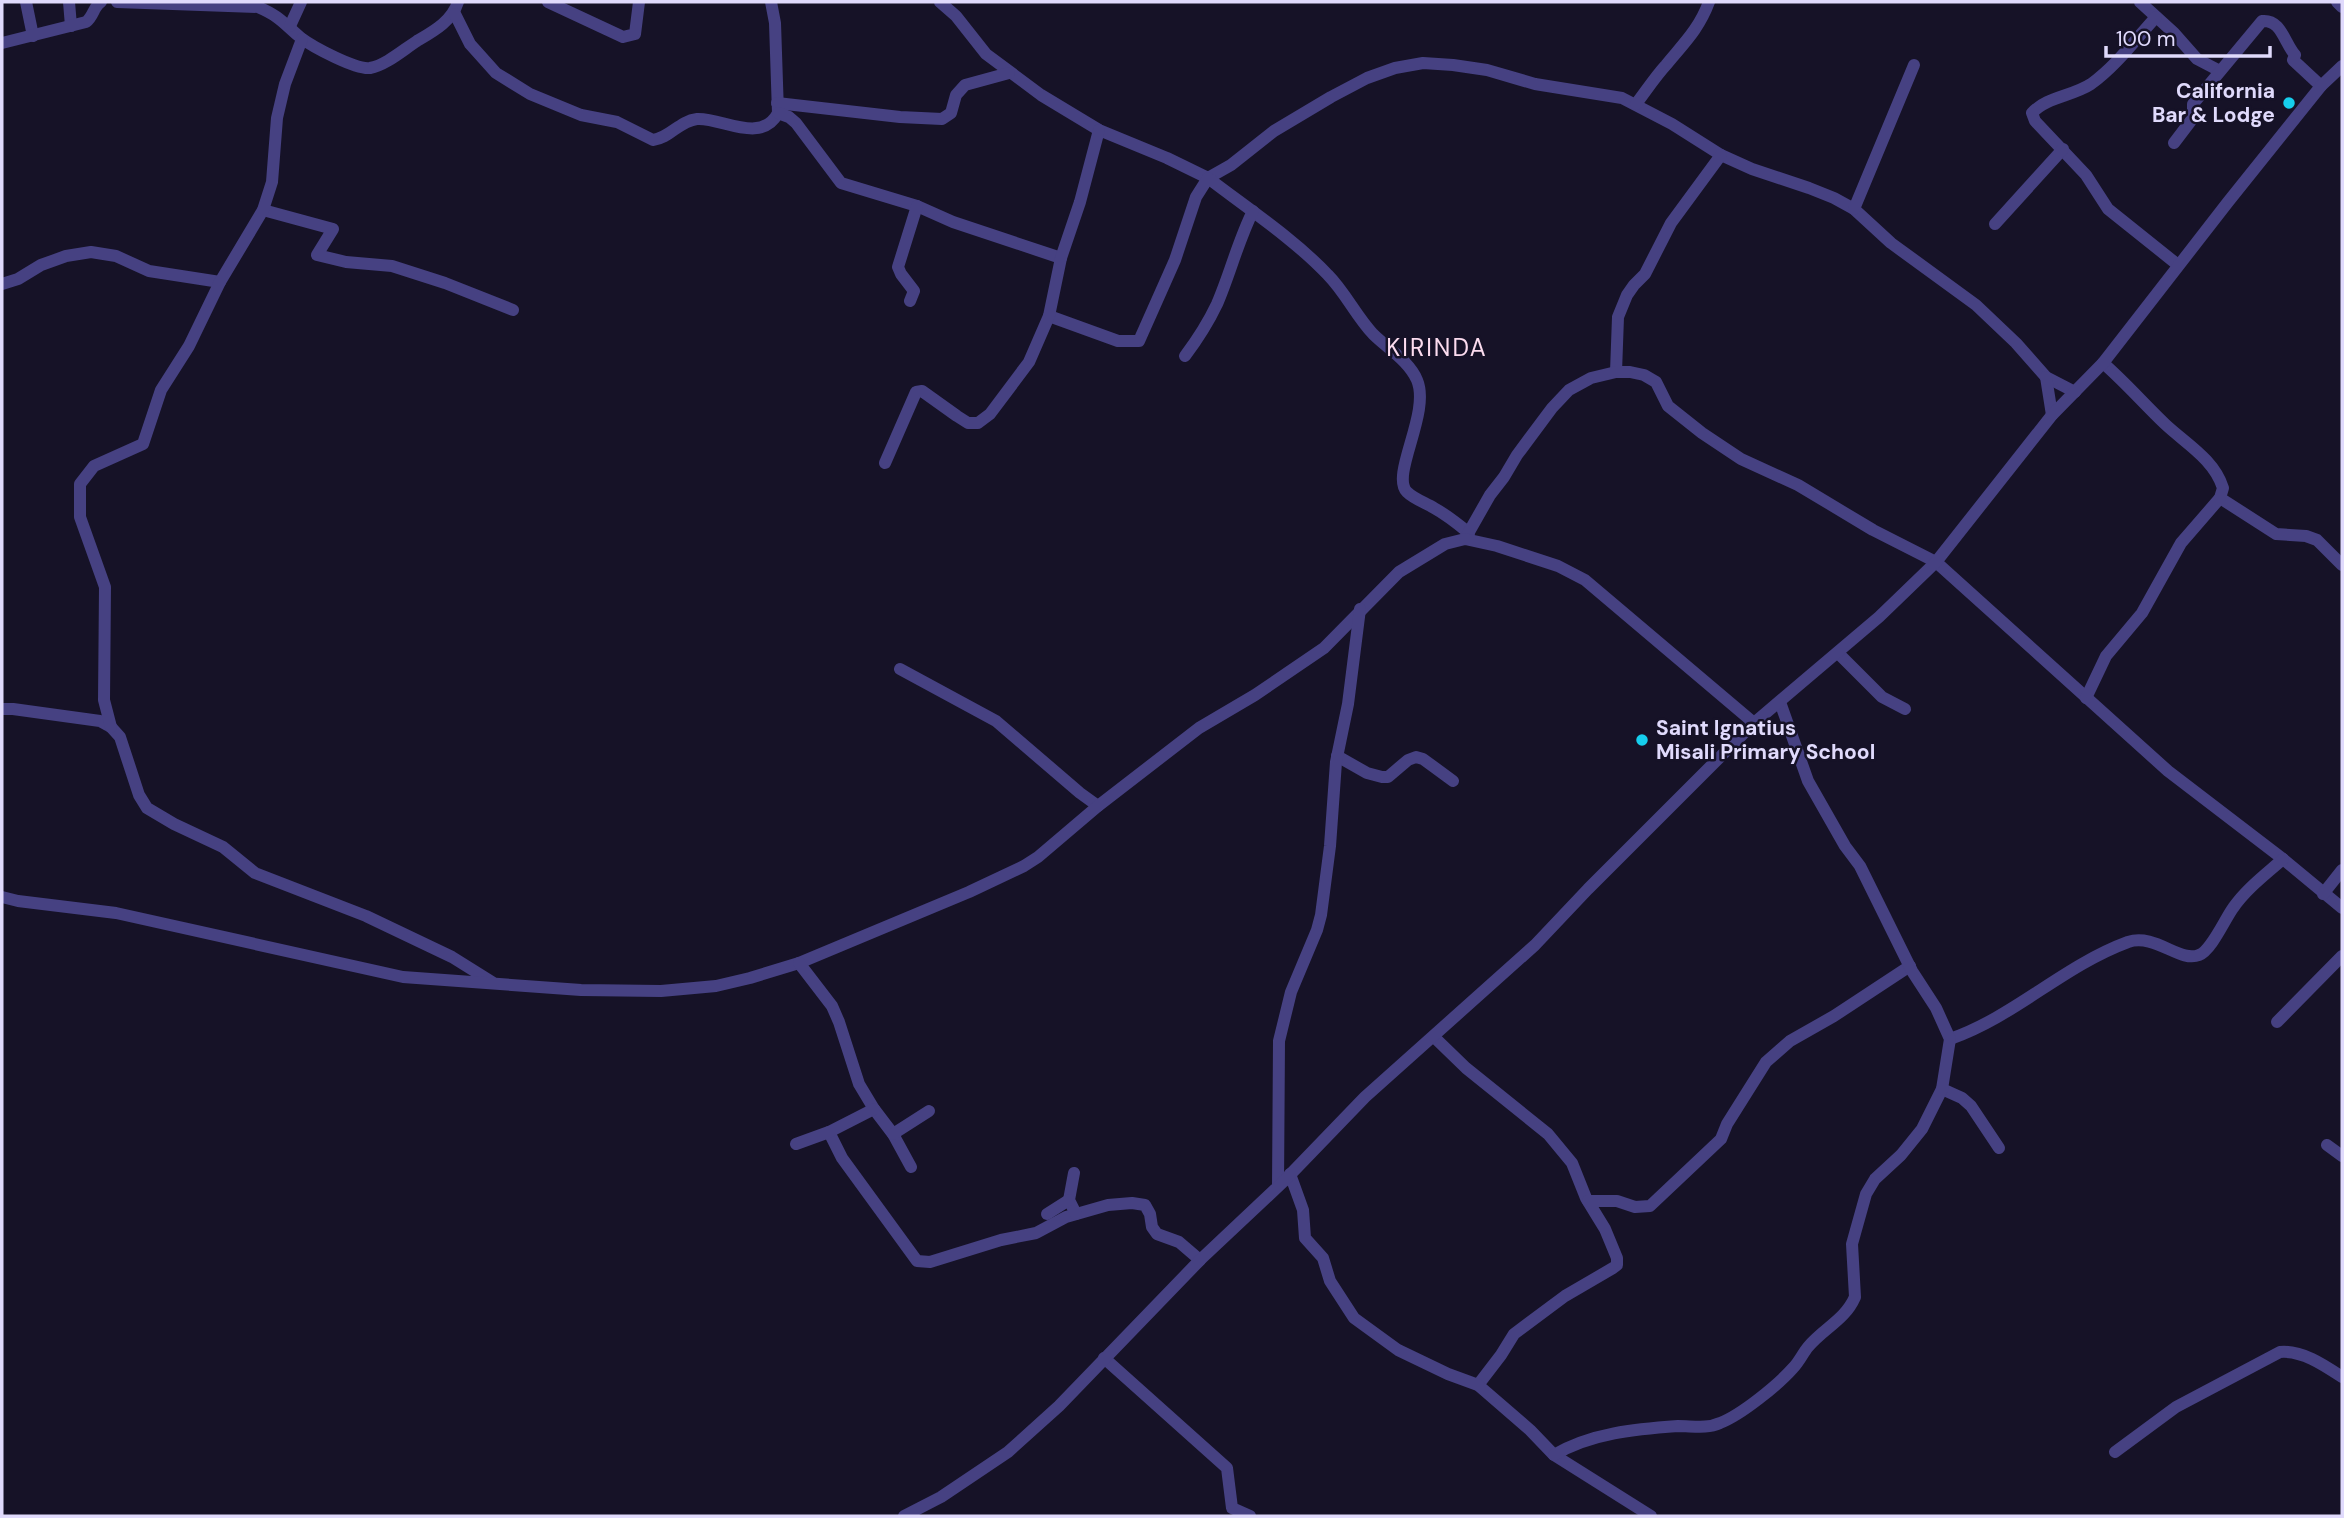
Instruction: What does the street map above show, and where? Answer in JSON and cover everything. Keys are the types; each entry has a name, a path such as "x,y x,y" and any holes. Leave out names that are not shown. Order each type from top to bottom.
{"street":[{"path":"26,2 33,36"},
{"path":"69,2 71,26"},
{"path":"2,43 89,20 96,6 102,2"},
{"path":"117,2 258,7 275,14 302,39 350,65 369,68 379,65 434,31 456,8 470,44 496,74 530,94 581,115 617,122 645,138 660,139 697,119 732,127 752,128 771,122 778,108 775,23 771,2"},
{"path":"290,26 301,2"},
{"path":"548,2 623,37 635,34 639,2"},
{"path":"940,2 956,16 986,54 1009,73 1099,130 1208,178 1253,211 1328,275 1371,332 1416,378 1421,392 1420,408 1402,474 1402,486 1409,495 1436,509 1467,536 1558,566 1585,580 1754,723"},
{"path":"1636,104 1666,64 1688,43 1709,2"},
{"path":"2140,2 2174,33 2197,59 2220,71"},
{"path":"2337,2 2342,7"},
{"path":"2156,17 2113,65 2090,84 2032,113 2035,121 2086,174 2108,209 2178,265"},
{"path":"2174,144 2193,118 2193,104 2262,21 2276,23 2295,55 2293,60 2321,86"},
{"path":"111,727 104,700 105,587 80,517 80,484 94,466 143,444 161,390 189,346 220,282 263,209 272,182 277,118 285,84 302,39"},
{"path":"1049,316 1118,341 1139,341 1175,260 1195,197 1208,178 1231,165 1274,131 1367,78 1423,62 1487,70 1535,84 1610,95 1636,104 1721,155 1752,170 1834,198 1854,209 1891,243 1976,305 2016,343 2046,377 2075,392"},
{"path":"1854,209 1914,65"},
{"path":"904,1516 941,1497 1008,1452 1059,1406 1200,1260 1278,1186 1365,1097 1535,945 1597,879 1754,723 1879,617 1936,562 2052,415 2103,363 2321,86 2342,66"},
{"path":"778,108 939,119 951,113 956,95 965,85 1009,73"},
{"path":"778,108 796,123 841,183 917,206 953,222 1061,258"},
{"path":"885,463 910,401 918,390 968,423 978,423 990,414 1029,362 1049,316 1061,258 1080,202 1099,130"},
{"path":"1995,224 2063,149"},
{"path":"1616,372 1618,317 1627,295 1646,274 1671,223 1721,155"},
{"path":"909,301 914,290 898,267 917,206"},
{"path":"263,209 333,229 317,255 346,262 392,266 445,283 513,310"},
{"path":"1185,356 1217,304 1242,233 1253,211"},
{"path":"2,284 66,256 91,252 116,256 149,271 220,282"},
{"path":"2086,698 2106,656 2142,613 2180,543 2220,498 2223,488 2209,463 2166,426 2120,377 2103,363"},
{"path":"2,897 116,914 403,977 581,990 693,990 750,978 799,963 969,892 1038,857 1098,806 1199,728 1255,695 1324,648 1399,572 1445,544 1467,536 1490,495 1552,408 1569,390 1591,378 1616,372 1630,372 1656,382 1668,406 1741,459 1798,485 1873,530 1936,562 2168,771 2342,908"},
{"path":"2046,377 2052,415"},
{"path":"2220,498 2276,534 2306,536 2317,540 2342,565"},
{"path":"1278,1186 1279,1041 1291,992 1321,915 1337,756 1348,704 1360,609"},
{"path":"1838,653 1882,696 1905,709"},
{"path":"900,669 996,720 1098,806"},
{"path":"1554,1455 1587,1439 1608,1434 1680,1426 1706,1427 1721,1423 1779,1382 1819,1335 1842,1319 1852,1304 1855,1297 1852,1244 1866,1194 1875,1179 1901,1155 1922,1129 1941,1088 1950,1039 1860,866 1845,846 1808,781 1780,702"},
{"path":"2,709 88,718 111,727 125,748 139,795 147,808 223,847 254,873 366,916 452,957 495,984"},
{"path":"1337,756 1367,773 1381,777 1388,777 1408,760 1416,757 1423,759 1453,781"},
{"path":"1950,1039 1984,1026 2079,965 2132,941 2148,941 2189,957 2200,955 2207,949 2235,905 2283,859"},
{"path":"2323,894 2342,870"},
{"path":"2277,1022 2342,956"},
{"path":"799,963 832,1006 859,1084 893,1134 911,1167"},
{"path":"1588,1201 1617,1201 1643,1208 1650,1206 1721,1139 1727,1124 1766,1062 1790,1041 1834,1016 1910,966"},
{"path":"1434,1037 1465,1068 1548,1134 1572,1163 1588,1201 1618,1258 1616,1265 1565,1296 1514,1334 1478,1385"},
{"path":"1941,1088 1962,1098 1971,1106 1999,1148"},
{"path":"796,1144 829,1132 874,1109"},
{"path":"893,1134 929,1111"},
{"path":"829,1132 842,1158 917,1261 924,1264 1001,1240 1035,1233 1066,1216 1108,1205 1132,1203 1145,1205 1157,1234 1179,1242 1200,1260"},
{"path":"2327,1145 2342,1156"},
{"path":"1074,1173 1069,1200 1076,1214"},
{"path":"1290,1174 1303,1210 1305,1238 1324,1258 1330,1281 1354,1318 1398,1350 1478,1385 1530,1430 1554,1455 1651,1516"},
{"path":"1047,1213 1069,1200"},
{"path":"2115,1452 2176,1407 2280,1352 2293,1352 2321,1363 2342,1377"},
{"path":"1104,1357 1227,1468 1232,1508 1250,1516"}],"place":[{"name":"California Bar & Lodge","path":"2289,103"},
{"name":"Saint Ignatius Misali Primary School","path":"1642,740"}],"district":[{"name":"KIRINDA","path":"1437,347"}]}
